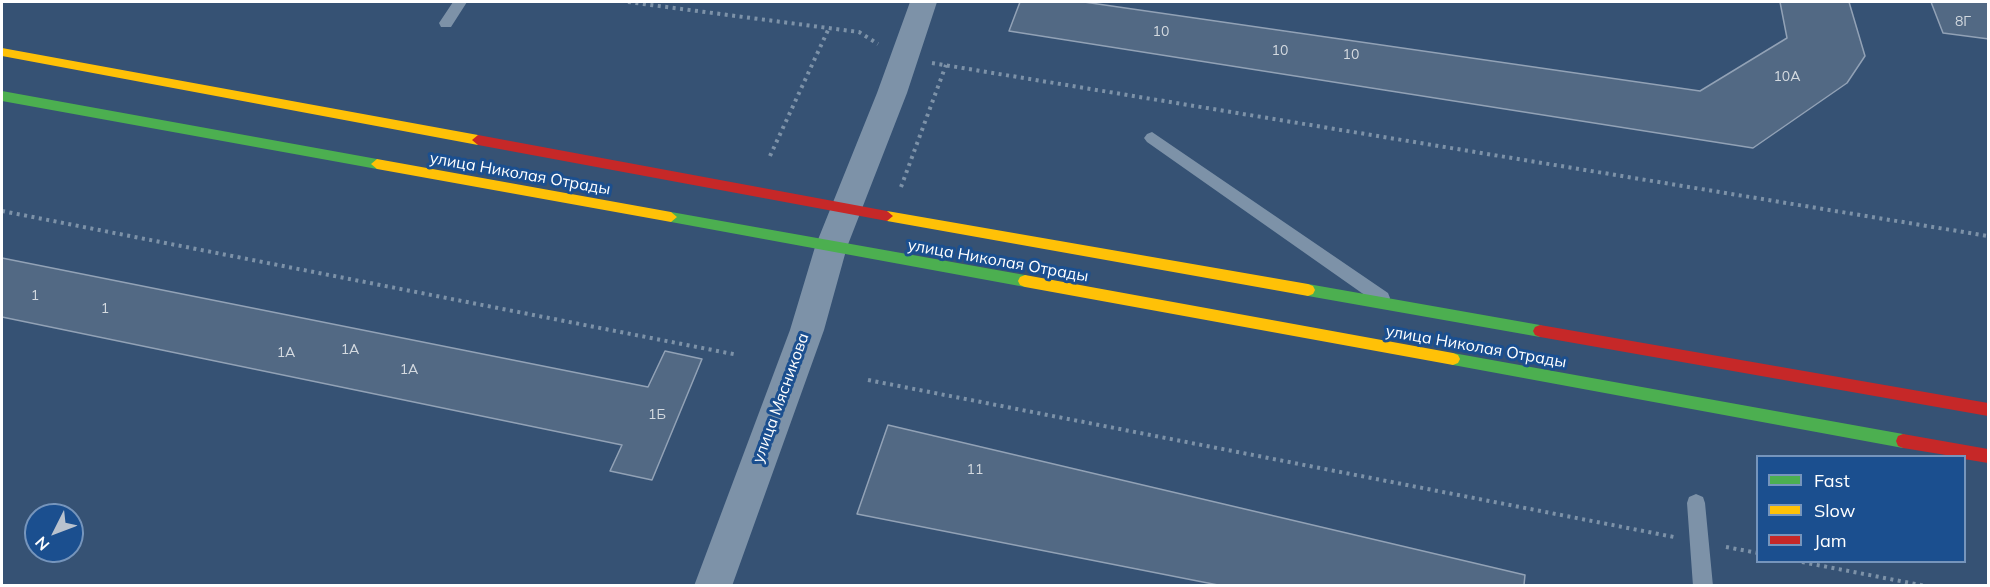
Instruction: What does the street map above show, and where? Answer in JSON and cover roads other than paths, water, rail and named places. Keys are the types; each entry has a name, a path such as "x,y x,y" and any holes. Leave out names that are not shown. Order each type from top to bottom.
{"main road":[{"name":"улица Николая Отрады","path":"2,52 847,209 1989,410"},
{"name":"улица Николая Отрады","path":"2,96 1989,456"}],"street":[{"name":"улица Мясникова","path":"712,585 807,330 831,248 904,59 923,2"}],"lane":[{"path":"446,23 460,2"},
{"path":"1152,138 1392,305"},
{"path":"1696,503 1703,585"}]}
